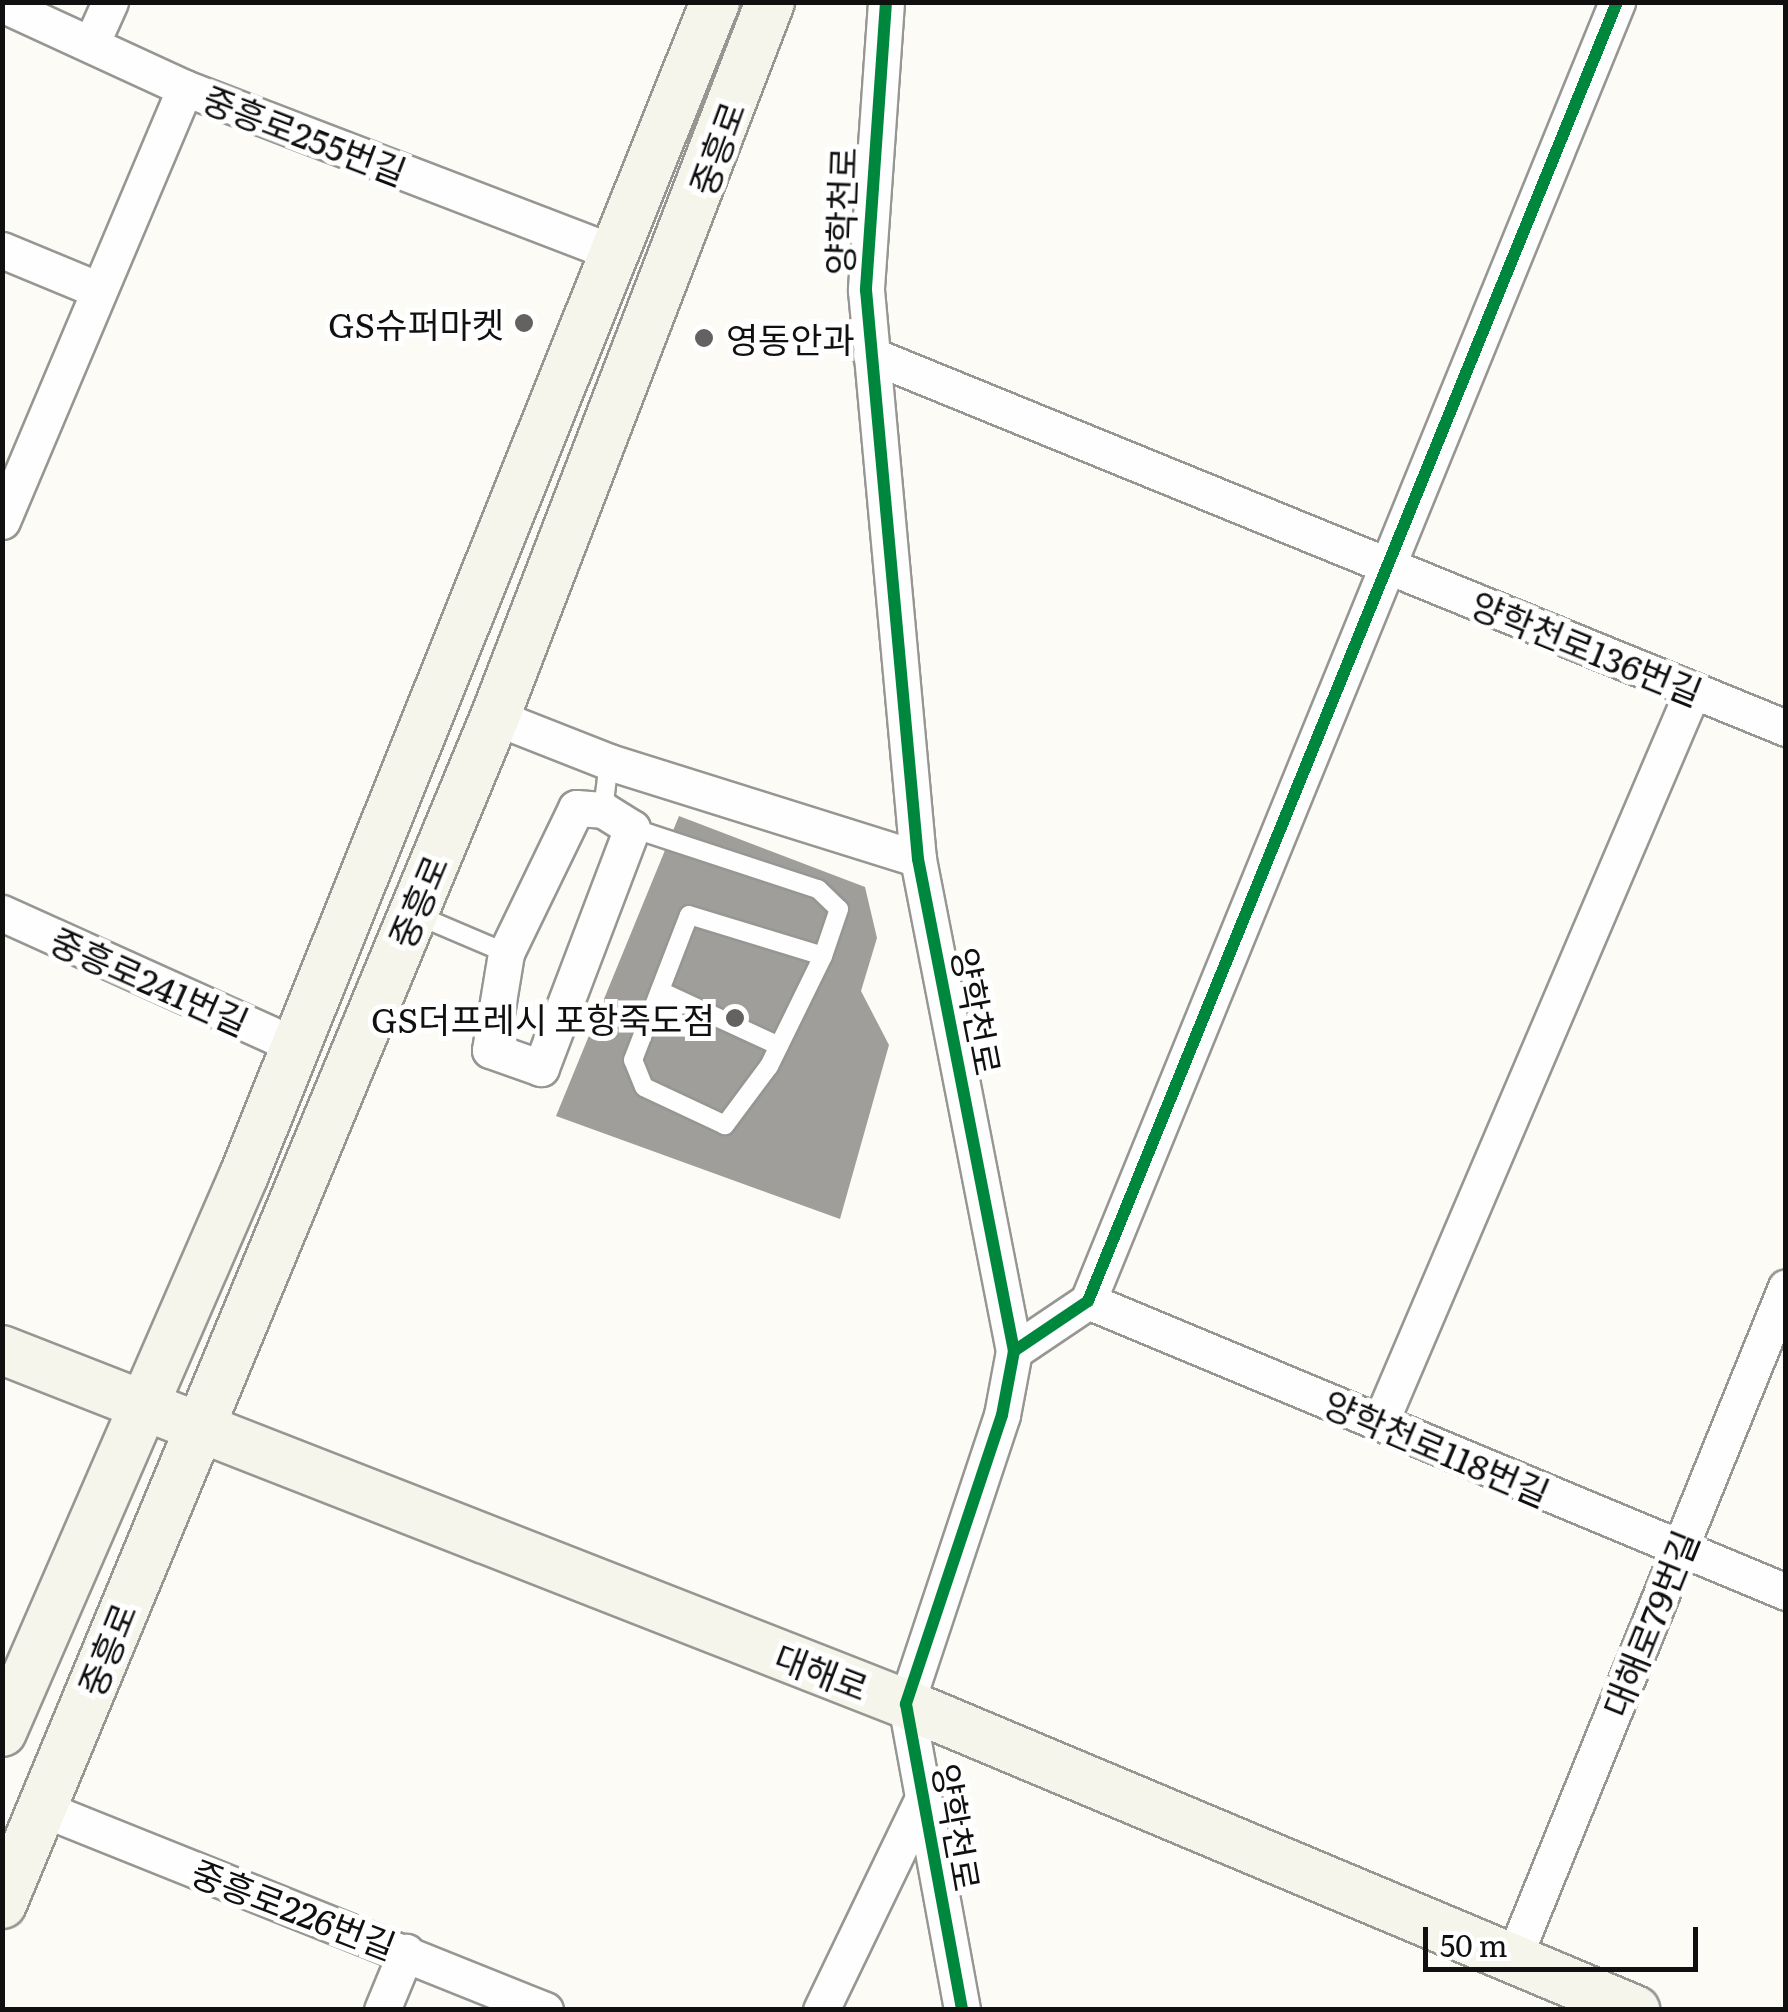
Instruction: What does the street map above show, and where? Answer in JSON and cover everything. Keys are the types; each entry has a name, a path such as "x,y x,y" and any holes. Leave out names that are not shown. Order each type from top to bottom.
{"main road":[{"name":"중흥로","path":"2,1732 140,1402 297,1046 715,2"},
{"name":"중흥로","path":"2,1904 196,1425 495,717 770,2"},
{"name":"대해로","path":"2,1350 906,1704 1514,1959 1566,1996 1635,2010"}],"street":[{"path":"92,42 110,2"},
{"name":"양학천로","path":"886,2 870,166 871,355 918,858 1014,1351 1002,1415 906,1704 962,2010"},
{"path":"1014,1351 1088,1301 1617,2"},
{"name":"중흥로255번길","path":"2,4 92,42 185,88 612,252"},
{"path":"2,521 96,289 185,88"},
{"path":"2,250 96,289"},
{"name":"양학천로136번길","path":"871,355 1786,728"},
{"path":"1380,1423 1693,690"},
{"path":"495,717 609,762 918,858"},
{"path":"576,808 618,819 541,1068 490,1050 506,953 576,808"},
{"name":"중흥로241번길","path":"2,913 297,1046"},
{"name":"대해로79번길","path":"1514,1959 1786,1287"},
{"name":"양학천로118번길","path":"1088,1301 1786,1592"},
{"path":"821,2010 922,1800"},
{"name":"중흥로226번길","path":"41,1808 545,2010"},
{"path":"382,2010 406,1952"}],"lane":[{"path":"609,762 618,819 818,889 839,909 822,956 779,1046 725,1125 644,1087 633,1060 689,915 822,956"},
{"path":"412,914 506,953"},
{"path":"660,990 779,1046"}],"building":[{"name":"GS더프레시 포항죽도점","path":"679,816 865,887 877,938 861,991 889,1045 840,1219 556,1116"}],"cycle path":[{"path":"886,2 866,290 918,859 1014,1351 1002,1415 906,1704 962,2010"},
{"path":"1014,1351 1088,1301 1617,2"}],"place":[{"name":"GS슈퍼마켓","path":"524,323"},
{"name":"영동안과","path":"704,338"},
{"name":"GS더프레시 포항죽도점","path":"735,1018"}]}
